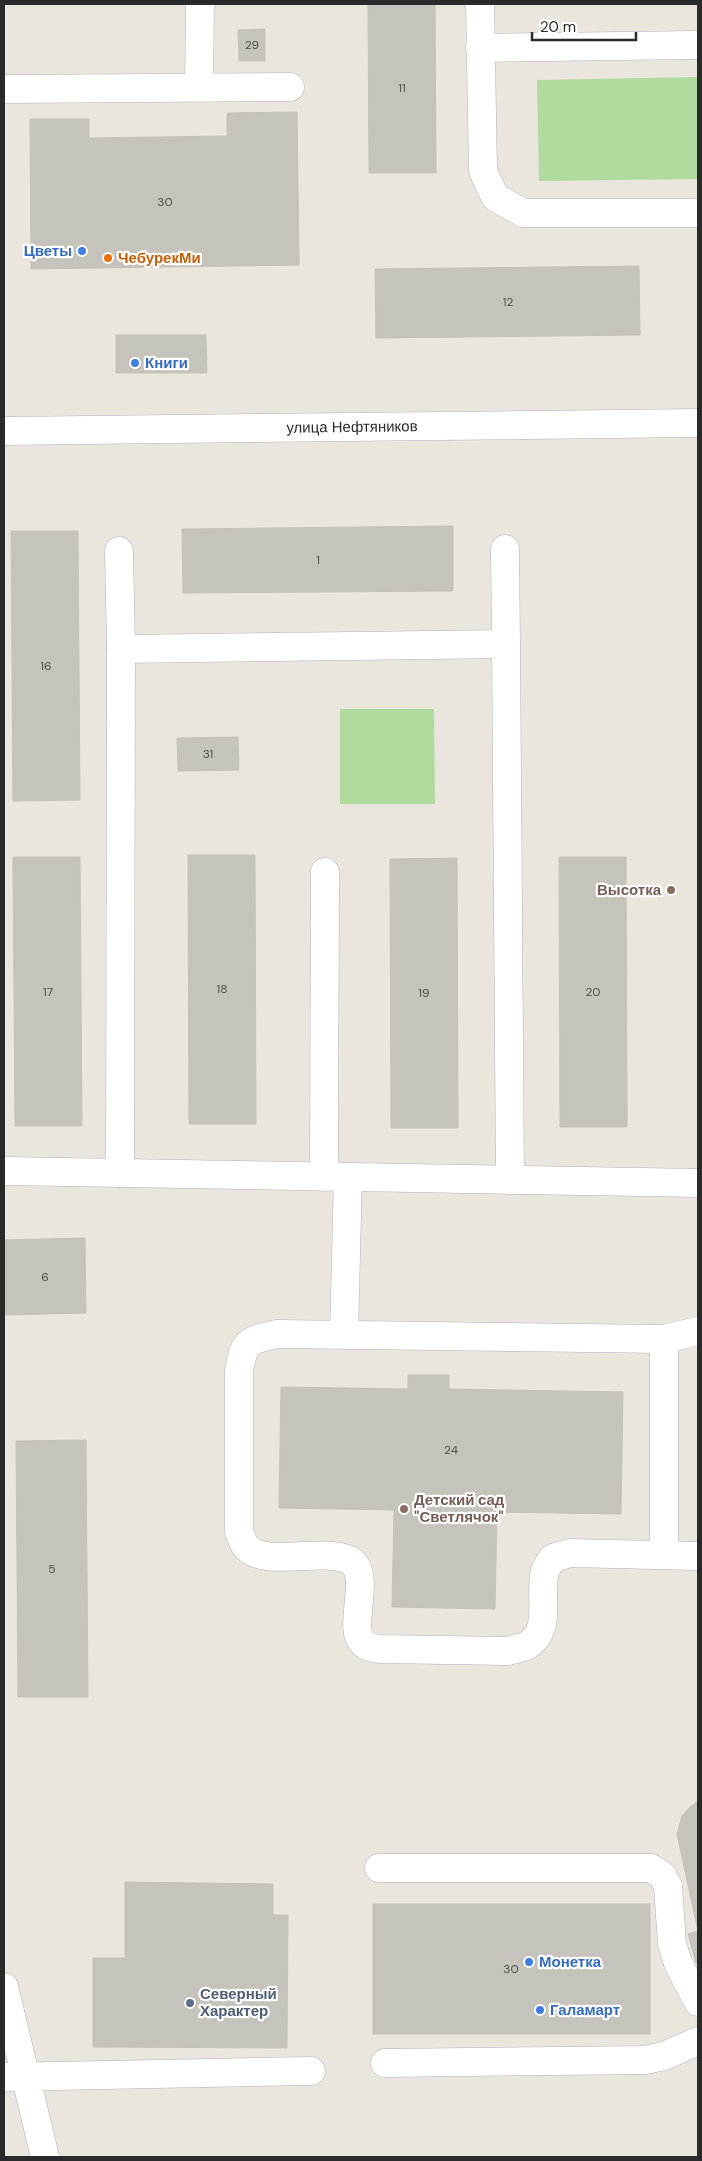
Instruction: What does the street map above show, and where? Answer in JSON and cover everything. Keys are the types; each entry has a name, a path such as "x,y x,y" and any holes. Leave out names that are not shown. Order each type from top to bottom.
{"street":[{"path":"199,86 200,4"},
{"path":"480,4 483,171 495,197 523,214 698,213"},
{"path":"480,48 698,45"},
{"path":"4,89 199,86 290,87"},
{"name":"улица Нефтяников","path":"4,431 698,423"},
{"path":"505,548 510,1180"},
{"path":"119,551 121,649 120,1173"},
{"path":"121,649 506,644"},
{"path":"326,872 336,1177 344,1334"},
{"path":"4,1171 698,1183"},
{"path":"698,1331 664,1339 277,1334 255,1339 243,1350 239,1371 239,1532 244,1545 252,1552 268,1556 337,1556 351,1561 357,1567 360,1580 358,1631 361,1642 368,1647 381,1649 508,1651 526,1646 538,1637 543,1624 544,1576 546,1568 553,1558 570,1553 698,1556"},
{"path":"664,1339 664,1555"},
{"path":"379,1868 651,1868 662,1875 668,1886 672,1944 678,1963 698,2002"},
{"path":"4,1987 14,2076 45,2157"},
{"path":"385,2063 645,2060 664,2056 698,2041"},
{"path":"14,2076 311,2071"}],"green space":[{"path":"698,77 698,179 539,181 537,80"},
{"path":"340,709 434,709 435,804 340,804"}],"building":[{"path":"368,4 435,4 436,173 369,173"},
{"path":"265,29 265,61 239,61 238,30"},
{"path":"297,112 299,265 31,269 30,119 89,119 89,138 227,136 227,113"},
{"path":"639,266 640,335 376,338 375,269"},
{"path":"116,335 206,335 207,373 116,373"},
{"path":"453,526 453,591 183,593 182,529"},
{"path":"11,531 78,531 80,800 13,801"},
{"path":"238,737 239,770 178,771 177,738"},
{"path":"188,855 255,855 256,1124 189,1124"},
{"path":"13,857 80,857 82,1126 15,1126"},
{"path":"559,857 626,857 627,1127 560,1127"},
{"path":"457,858 458,1128 391,1128 390,859"},
{"path":"85,1238 86,1313 4,1315 4,1240"},
{"path":"408,1375 449,1375 449,1389 623,1392 621,1514 497,1512 495,1609 392,1607 394,1510 279,1508 281,1387 408,1389"},
{"path":"86,1440 88,1697 18,1697 16,1441"},
{"path":"698,1801 698,1931 677,1834 682,1816"},
{"name":"Северный Характер","path":"125,1882 273,1884 273,1915 288,1915 287,2048 93,2047 93,1958 125,1958"},
{"path":"373,1904 650,1904 650,2034 373,2034"},
{"path":"698,1931 698,1963 696,1963 688,1934"}],"place":[{"name":"Цветы","path":"82,251"},
{"name":"ЧебурекМи","path":"108,258"},
{"name":"Книги","path":"135,363"},
{"name":"Высотка","path":"671,890"},
{"name":"Детский сад \"Светлячок\"","path":"404,1509"},
{"name":"Монетка","path":"529,1962"},
{"name":"Северный Характер","path":"190,2003"},
{"name":"Галамарт","path":"540,2010"}]}
